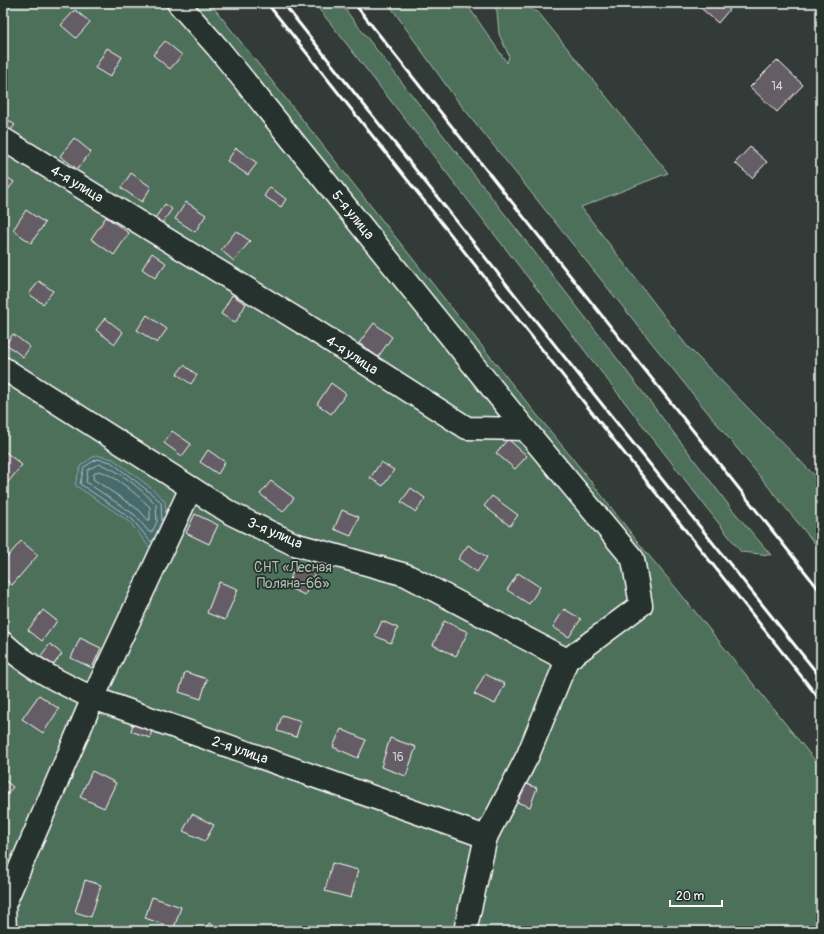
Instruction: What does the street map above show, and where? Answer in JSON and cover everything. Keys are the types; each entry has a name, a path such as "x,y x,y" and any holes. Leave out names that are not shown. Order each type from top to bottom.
{"street":[{"name":"5-я улица","path":"178,3 218,48 525,429"},
{"name":"4-я улица","path":"3,139 303,323 467,428 525,429"},
{"name":"3-я улица","path":"3,368 232,514 294,544 406,575 567,660"},
{"path":"465,931 486,837 528,755 567,660 641,605 633,559 525,429"},
{"path":"5,931 4,904 93,698 191,488"},
{"name":"2-я улица","path":"3,643 18,657 54,680 93,698 486,837"}],"green space":[{"name":"СНТ «Лесная Поляна-66»","path":"3,3 210,3 641,546 821,768 821,931 3,931"},
{"path":"314,3 340,3 596,331 731,508 771,555 741,552"},
{"path":"388,3 466,3 507,63 509,56 499,34 497,11 493,3 528,3 532,10 538,12 668,173 581,207 687,346 821,482 821,551 700,403 453,95"}],"water":[{"path":"96,455 113,459 150,487 165,501 166,524 156,545 149,547 130,522 75,485 81,465"}],"building":[{"path":"695,3 735,3 718,23"},
{"path":"75,10 90,22 76,38 61,25"},
{"path":"165,41 182,55 170,69 153,55"},
{"path":"107,48 122,57 110,77 95,68"},
{"path":"777,60 803,85 777,112 750,87"},
{"path":"7,119 15,125 6,135 3,133 3,124"},
{"path":"74,138 91,152 77,169 60,156"},
{"path":"750,147 767,162 752,178 735,163"},
{"path":"236,148 257,163 248,175 227,161"},
{"path":"131,173 151,187 142,202 121,188"},
{"path":"3,174 14,182 3,196"},
{"path":"270,187 286,199 281,207 264,196"},
{"path":"186,202 206,215 195,232 175,219"},
{"path":"165,204 172,209 162,223 155,218"},
{"path":"26,210 45,223 31,243 13,230"},
{"path":"106,217 129,233 114,255 91,239"},
{"path":"236,231 250,241 234,261 221,250"},
{"path":"152,253 166,263 155,278 142,269"},
{"path":"39,281 53,291 43,304 29,294"},
{"path":"232,295 246,304 235,323 221,314"},
{"path":"147,315 167,329 157,343 137,330"},
{"path":"105,318 123,332 115,344 96,330"},
{"path":"374,323 392,337 378,357 359,343"},
{"path":"13,334 30,347 23,357 6,344"},
{"path":"184,365 197,375 191,384 177,374"},
{"path":"331,383 346,394 331,414 317,404"},
{"path":"172,431 191,444 182,456 164,443"},
{"path":"508,439 527,456 515,469 496,453"},
{"path":"3,450 22,465 4,487 3,486"},
{"path":"208,450 225,462 218,474 200,462"},
{"path":"381,462 394,470 383,486 370,478"},
{"path":"271,481 294,498 283,512 260,494"},
{"path":"411,488 425,498 416,512 401,502"},
{"path":"492,496 518,515 510,526 484,506"},
{"path":"342,510 359,517 351,536 334,529"},
{"path":"195,514 218,525 209,544 186,533"},
{"path":"21,541 38,555 12,585 3,577 3,562"},
{"path":"468,545 487,557 477,572 458,559"},
{"path":"297,562 316,570 305,595 287,587"},
{"path":"518,573 540,587 529,604 507,590"},
{"path":"219,582 238,589 225,620 207,613"},
{"path":"564,609 581,619 569,637 553,627"},
{"path":"43,610 57,621 42,641 28,630"},
{"path":"382,621 398,628 391,643 375,636"},
{"path":"444,621 468,632 456,656 433,645"},
{"path":"80,638 101,648 92,668 71,658"},
{"path":"50,644 62,654 48,671 36,662"},
{"path":"185,672 207,679 201,699 179,692"},
{"path":"485,674 505,684 495,704 474,694"},
{"path":"39,695 59,709 43,733 22,719"},
{"path":"282,715 301,721 296,737 277,731"},
{"path":"134,720 153,726 150,738 131,731"},
{"path":"341,729 366,740 358,758 333,747"},
{"path":"390,738 416,747 406,776 381,767"},
{"path":"92,771 116,783 104,808 80,797"},
{"path":"3,779 13,787 4,798 3,797"},
{"path":"521,782 537,788 530,807 514,801"},
{"path":"192,814 214,825 205,841 183,831"},
{"path":"332,863 358,870 351,898 325,891"},
{"path":"85,880 101,885 91,917 75,912"},
{"path":"152,897 181,907 174,928 145,918"},
{"path":"209,923 226,930 226,931 205,931"}],"railway":[{"path":"267,3 821,701"},
{"path":"283,3 821,678"},
{"path":"354,3 821,592"}]}
